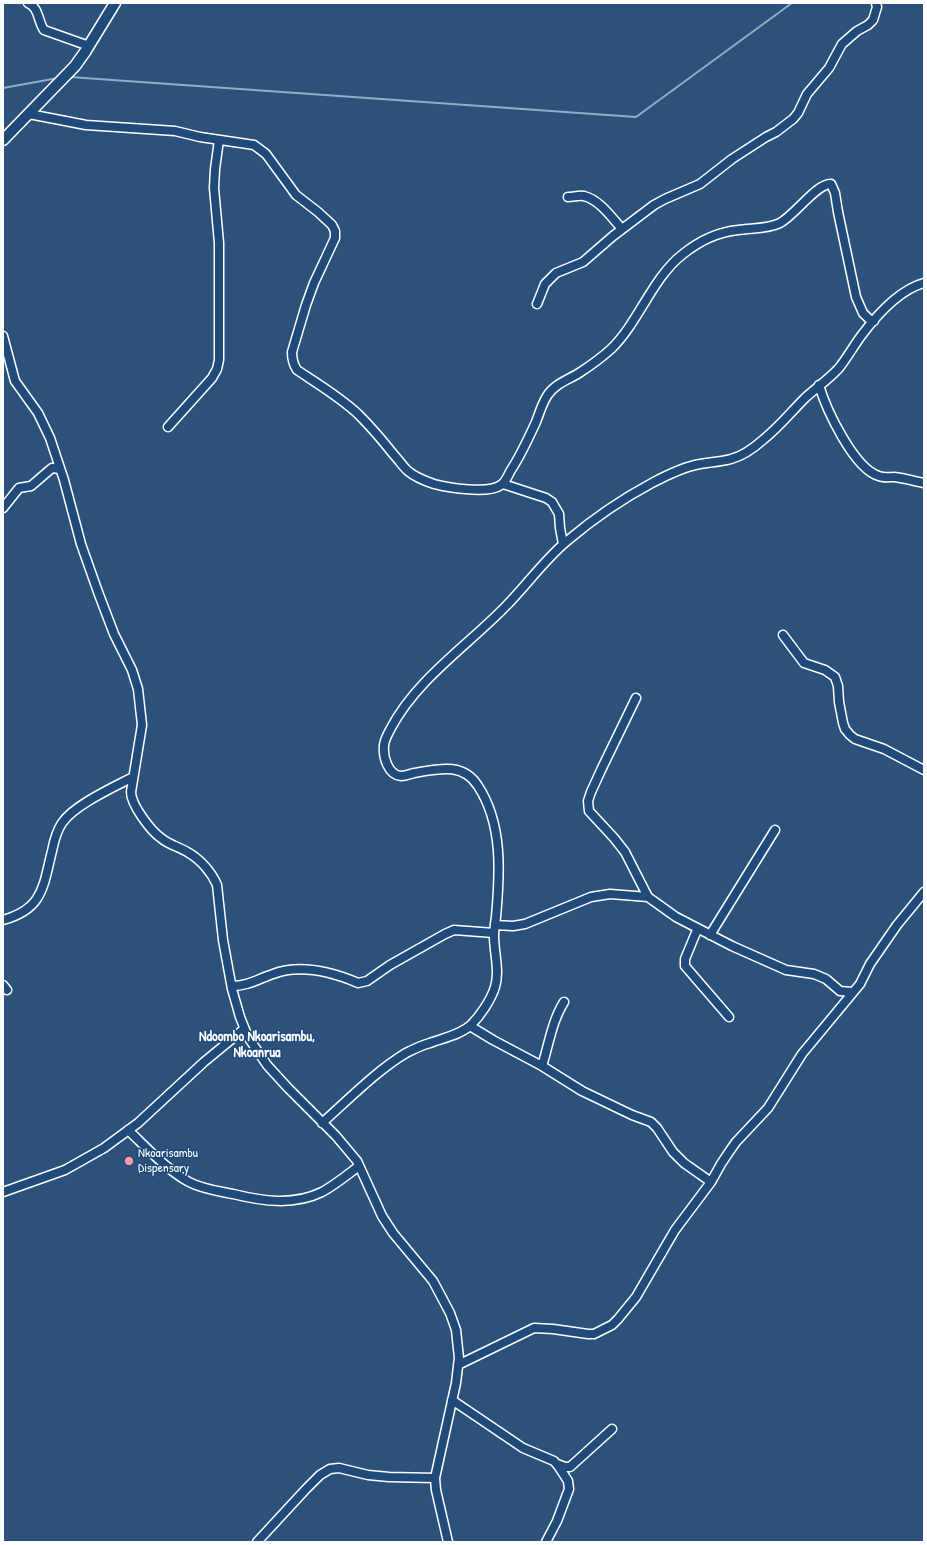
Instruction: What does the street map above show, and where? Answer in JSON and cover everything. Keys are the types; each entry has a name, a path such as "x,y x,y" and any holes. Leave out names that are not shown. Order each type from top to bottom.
{"street":[{"path":"28,3 36,9 44,30 89,46"},
{"path":"3,140 75,66 115,3"},
{"path":"537,304 545,284 556,273 583,262 622,228 665,199 700,184 737,156 766,136 776,132 793,119 798,114 807,94 829,68 842,44 873,20 877,7 876,3"},
{"path":"29,114 86,125 174,132 247,144 259,148 266,154 296,196 327,220 335,231 335,238 314,283 306,305 292,352 292,359 297,370 348,404 369,424 408,471 433,484 461,488 490,489 497,488 503,484 524,448 547,396 560,383 596,361 612,348 628,328 660,280 681,255 711,237 735,230 768,227 778,224 788,218 815,191 825,185 831,184 836,193 838,212 856,297 863,313 869,319 874,321"},
{"path":"168,427 212,378 217,370 219,360 219,243 214,188 219,140"},
{"path":"568,197 584,196 590,199 606,211 622,228"},
{"path":"322,1123 379,1074 406,1054 425,1044 455,1034 470,1026 488,1002 496,987 497,978 494,929 498,885 498,835 484,796 478,786 461,770 443,768 399,776 392,773 389,769 385,758 385,740 393,724 410,700 441,666 492,621 563,544 603,513 662,477 700,464 733,459 743,454 772,433 819,385 840,366 861,336 903,293 917,285 924,284"},
{"path":"3,336 15,380 41,418 50,438 81,544 114,634 132,670 138,689 142,725 133,777 131,799 140,814 160,837 196,858 215,880 217,885 223,940 232,986 244,1029 254,1048 267,1065 352,1154 382,1216 393,1233 433,1281 450,1312 458,1345 458,1365 435,1478 448,1542"},
{"path":"819,385 834,422 865,467 878,476 924,483"},
{"path":"3,508 19,488 31,486 52,468 60,469"},
{"path":"503,484 546,498 552,502 559,514 563,544"},
{"path":"783,635 804,663 825,670 835,677 838,686 843,723 845,729 850,735 859,741 884,750 924,770"},
{"path":"636,698 591,792 588,806 590,811 625,852 648,897 697,930 786,970 814,974 826,979 840,991 852,992"},
{"path":"3,920 25,911 37,900 47,870 56,834 63,822 79,808 133,777"},
{"path":"710,935 775,830"},
{"path":"458,1365 534,1328 594,1334 612,1325 636,1297 675,1230 711,1182 720,1164 736,1142 768,1108 802,1054 860,984 870,964 897,925 924,892"},
{"path":"232,986 245,986 278,972 298,969 330,974 358,983 363,983 390,965 454,930 494,929 525,924 591,897 610,894 648,897"},
{"path":"697,930 685,959 685,966 729,1017"},
{"path":"542,1066 557,1013 564,1002"},
{"path":"470,1026 542,1066 582,1091 632,1115 651,1122 657,1128 673,1152 684,1163 711,1182"},
{"path":"3,1192 71,1167 104,1148 159,1105 209,1058 244,1029"},
{"path":"128,1130 189,1182 212,1190 269,1201 286,1201 309,1197 322,1191 359,1166"},
{"path":"452,1400 523,1448 565,1467 570,1467 612,1429"},
{"path":"546,1542 557,1520 569,1489 568,1481 556,1463"},
{"path":"257,1542 306,1488 326,1470 339,1468 368,1475 435,1478"}],"waterway":[{"path":"70,77 636,117 792,3"},
{"path":"3,88 58,78"}],"place":[{"name":"Nkoarisambu Dispensary","path":"129,1161"}],"district":[{"name":"Ndoombo Nkoarisambu, Nkoanrua","path":"257,1046"}]}
